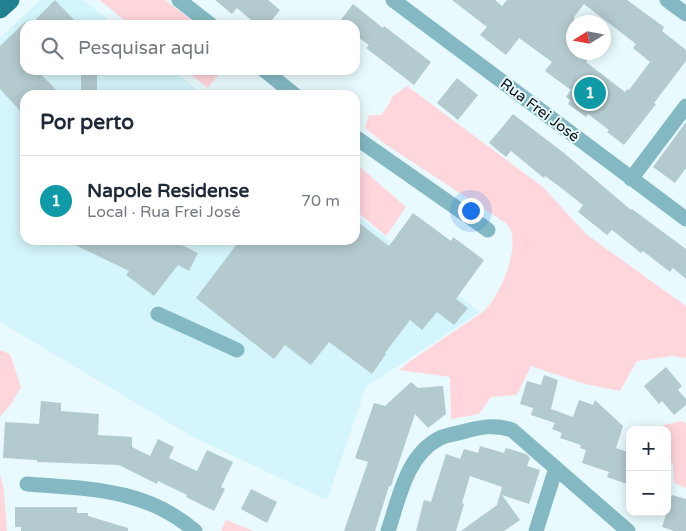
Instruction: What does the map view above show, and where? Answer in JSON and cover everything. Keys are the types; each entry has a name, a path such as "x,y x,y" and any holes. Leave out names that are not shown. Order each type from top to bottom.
{"main road":[{"path":"0,9 10,0"}],"street":[{"path":"179,0 205,20"},
{"name":"Rua Frei José","path":"393,0 686,219"},
{"path":"667,0 686,14"},
{"path":"270,75 289,90"},
{"path":"631,179 686,106"},
{"path":"360,140 488,230"},
{"path":"158,314 236,350"},
{"path":"388,531 407,474 421,452 440,438 469,430 498,426 512,430 628,531"},
{"path":"536,531 556,468"},
{"path":"27,484 91,489 145,500 166,510 195,531"}],"shaded area":[{"path":"40,0 83,0 109,20 20,20 20,75 178,75 198,90 20,90 20,245 360,245 360,218 480,312 366,387 327,500 193,437 0,322 0,38"},
{"path":"100,0 165,0 191,20 124,20"},
{"path":"191,75 218,75 208,88"},
{"path":"407,86 543,187 586,234 686,306 686,358 672,356 637,361 620,391 585,384 531,366 517,395 491,397 479,414 451,419 450,377 399,370 484,311 496,295 506,275 513,243 512,233 507,224 385,144 365,128 369,115 381,115 393,96"},
{"path":"360,167 406,207 386,236 360,214"},
{"path":"0,350 10,354 21,387 12,403 0,417"},
{"path":"681,421 686,424 686,488 674,483 673,464 671,462 671,426 660,426"},
{"path":"0,474 4,490 7,531 0,531"},
{"path":"226,520 253,531 221,531"}],"building":[{"path":"55,0 74,20 37,20"},
{"path":"215,0 268,0 280,10 272,20 251,20 237,8 232,14"},
{"path":"452,0 495,0 502,6 507,0 627,0 664,27 662,31 686,50 686,61 624,145 607,132 609,130 588,114 586,117 568,104 570,100 566,97 571,90 545,71 552,62 519,38 506,55 480,35 487,27"},
{"path":"353,4 431,62 414,85 366,48 369,45 360,39 360,20 341,20"},
{"path":"20,27 20,75 42,75 56,90 20,90 20,111 0,89 0,46"},
{"path":"81,75 97,75 97,90 81,90"},
{"path":"457,78 478,95 458,120 437,103"},
{"path":"513,114 564,153 631,210 686,249 686,279 673,268 670,272 643,251 641,253 612,230 607,235 578,212 583,205 560,187 545,176 544,178 511,151 506,157 489,143"},
{"path":"686,122 686,168 675,183 653,167"},
{"path":"413,213 451,241 453,237 484,260 456,299 468,308 454,325 437,312 422,330 410,320 372,374 329,342 311,365 285,345 274,359 196,298 236,245 360,245 360,224 389,246"},
{"path":"75,245 181,245 198,253 189,271 178,265 154,296 126,275 129,271"},
{"path":"666,367 682,386 678,390 686,399 686,405 674,415 662,401 659,404 644,386"},
{"path":"544,375 558,380 551,409 573,417 579,400 593,405 595,400 623,426 616,448 626,452 626,484 607,477 609,472 582,463 586,450 580,448 581,445 560,438 562,433 552,429 555,423 531,415 533,408 520,404 527,381 541,385"},
{"path":"411,382 418,388 443,386 446,414 428,428 415,414 375,531 344,531 368,462 355,458 374,403 385,406"},
{"path":"41,401 61,403 61,411 99,414 98,435 132,437 132,447 150,456 158,439 174,447 169,458 197,471 207,450 233,462 221,487 225,489 214,511 186,497 187,495 158,481 157,484 119,465 37,462 37,460 3,458 5,422 39,424"},
{"path":"480,446 504,453 506,448 526,454 530,458 527,466 540,470 529,504 502,495 520,520 504,531 461,531 497,505 502,487 470,476 456,531 416,531 424,500 431,502 446,454 460,459 464,449 478,453"},
{"path":"251,489 277,502 267,523 241,509"},
{"path":"672,495 686,499 686,531 674,531 662,527 665,516 671,516"},
{"path":"15,507 77,507 77,513 88,513 88,516 128,528 128,531 21,531 21,527 15,527"}],"place":[{"name":"Napole Residense","path":"590,93"}]}
